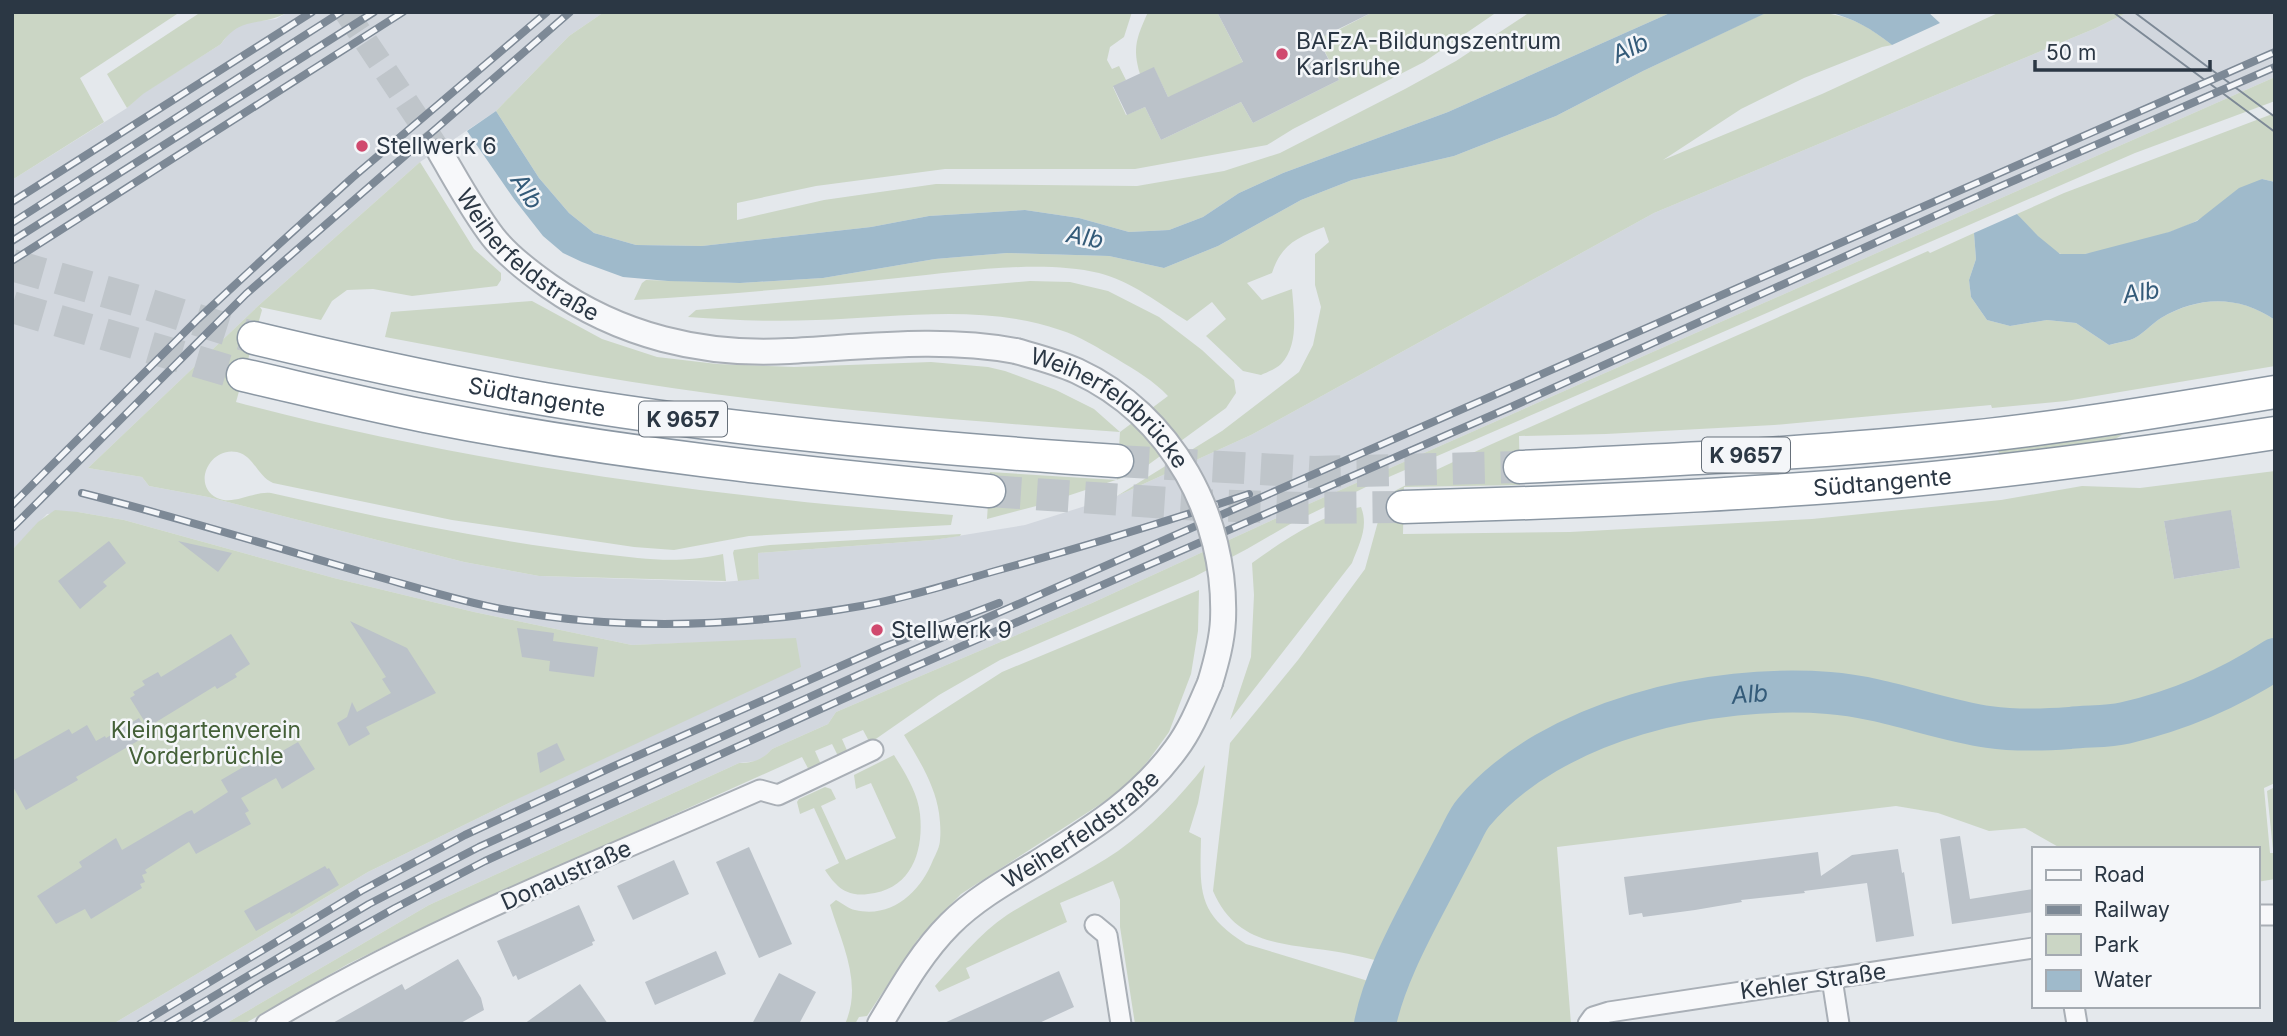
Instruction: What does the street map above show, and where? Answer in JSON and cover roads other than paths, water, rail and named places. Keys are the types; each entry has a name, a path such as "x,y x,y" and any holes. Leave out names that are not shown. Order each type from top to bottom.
{"highway":[{"name":"Südtangente","path":"254,338 465,384 654,415 908,444 1117,461"},
{"name":"Südtangente","path":"243,375 425,416 605,447 807,474 989,491"},
{"name":"Südtangente","path":"1520,467 1710,458 1948,439 2145,414 2275,392"},
{"name":"Südtangente","path":"1403,507 1585,502 1843,486 1989,473 2275,433"}],"street":[{"name":"Weiherfeldstraße","path":"440,152 495,239 530,272 585,309 638,333"},
{"name":"Weiherfeldbrücke","path":"638,333 700,348 744,351 785,352 931,343 991,346 1049,360 1078,372 1122,398 1156,430 1176,454 1192,480 1210,523 1222,578 1223,623 1210,683"},
{"name":"Weiherfeldstraße","path":"880,1024 923,954 951,923 1002,884 1106,819 1137,794 1177,748 1196,716 1210,683"},
{"name":"Donaustraße","path":"273,1022 332,984 406,946 760,790 778,795 873,750"},
{"path":"1095,925 1107,935 1121,1024"},
{"name":"Kehler Straße","path":"1591,1020 1609,1012 2032,948"},
{"path":"1832,979 1839,1024"}],"water":[{"path":"1672,12 1768,12 1556,116 1454,156 1352,180 1301,200 1218,246 1164,268 1109,256 1007,253 935,259 823,278 740,283 623,277 563,253 543,236 467,131 496,111 539,178 569,213 594,233 636,245 702,246 871,227 929,216 1025,210 1079,218 1129,232 1169,230 1203,217 1239,193 1283,173 1448,112"},
{"path":"1828,12 1928,12 1940,23 1892,45 1862,25"},
{"path":"2262,179 2275,182 2275,320 2247,306 2218,301 2204,302 2161,318 2130,340 2109,345 2076,323 2047,320 2010,326 1987,320 1971,297 1969,280 1976,259 1974,233 2017,214 2060,254 2085,254 2169,232 2197,221 2239,188"}],"waterway":[{"name":"Alb","path":"1375,1024 1389,978 1403,947 1472,815 1507,780 1546,753 1590,731 1637,714 1686,702 1784,692 1849,695 1999,728 2040,730 2112,725 2164,712 2202,698 2275,659"}],"tunnel":[{"path":"346,12 440,152"},
{"path":"12,265 254,338"},
{"path":"12,307 243,375"},
{"path":"1117,461 1314,472 1520,467"},
{"path":"989,491 1199,505 1403,507"}],"tram line":[{"path":"2113,12 2275,132"},
{"path":"2134,12 2275,117"}],"railway":[{"path":"12,202 312,12"},
{"path":"12,223 341,12"},
{"path":"12,241 374,12"},
{"path":"12,261 403,12"},
{"path":"12,505 198,319 278,245 352,178 547,12"},
{"path":"12,528 246,294 570,12"},
{"path":"167,1024 369,904 479,847 900,656 2275,52"},
{"path":"194,1024 395,908 485,861 898,674 1511,407 1999,187 2275,67"},
{"path":"82,493 470,602 552,617 642,624 778,618 883,602 1091,544 1249,494"},
{"path":"140,1024 361,891 465,835 886,646 999,603"}],"place":[{"name":"BAFzA-Bildungszentrum Karlsruhe","path":"1282,54"},
{"name":"Stellwerk 6","path":"362,146"},
{"name":"Stellwerk 9","path":"877,630"}],"park label":[{"name":"Kleingartenverein Vorderbrüchle","path":"206,743"}]}
